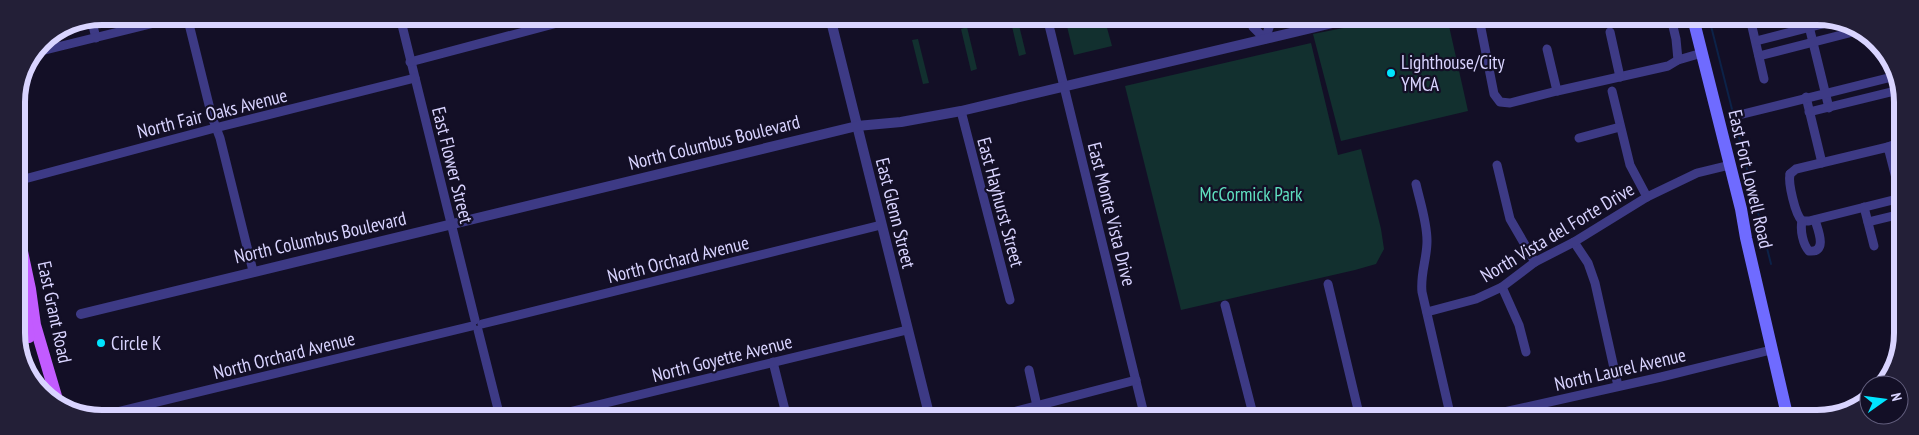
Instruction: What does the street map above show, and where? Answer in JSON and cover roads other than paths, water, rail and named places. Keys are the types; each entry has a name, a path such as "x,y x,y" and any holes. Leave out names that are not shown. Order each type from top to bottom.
{"main road":[{"name":"East Fort Lowell Road","path":"1695,25 1730,165 1786,410"},
{"name":"East Grant Road","path":"25,266 30,289 26,327 44,383"},
{"name":"East Grant Road","path":"26,327 54,393"}],"street":[{"path":"46,50 147,25"},
{"path":"188,25 253,271"},
{"name":"East Flower Street","path":"402,25 498,410"},
{"path":"410,62 550,25"},
{"name":"East Glenn Street","path":"832,25 928,410"},
{"name":"East Monte Vista Drive","path":"1049,25 1143,410"},
{"path":"1253,25 1265,39 1269,25"},
{"name":"North Columbus Boulevard","path":"81,314 857,126 901,122 961,111 1324,25"},
{"path":"1480,25 1494,94 1500,102 1510,103 1668,66 1678,60 1702,53"},
{"path":"1673,25 1678,60"},
{"path":"1752,25 1764,79"},
{"path":"1756,40 1799,25"},
{"path":"1809,25 1829,108"},
{"path":"93,26 96,38"},
{"path":"1610,32 1620,77"},
{"path":"1759,56 1850,33"},
{"path":"1546,50 1557,91"},
{"path":"1743,114 1825,92 1890,77"},
{"name":"North Fair Oaks Avenue","path":"25,179 415,78"},
{"path":"1612,91 1630,165 1647,197"},
{"path":"1809,112 1893,91"},
{"path":"1806,97 1822,163"},
{"name":"East Hayhurst Street","path":"961,111 1010,300"},
{"path":"1579,138 1620,127"},
{"path":"1815,220 1821,243 1815,251 1809,251 1801,229 1802,221 1798,216 1788,173 1796,169 1894,145"},
{"path":"1888,147 1894,171"},
{"path":"1497,165 1510,219 1535,262"},
{"name":"North Vista del Forte Drive","path":"1427,312 1476,299 1502,287 1535,262 1574,242 1647,197 1697,173 1730,165"},
{"path":"1416,184 1427,233 1427,248 1421,282 1449,410"},
{"path":"1802,221 1815,220 1894,200"},
{"path":"1864,207 1874,246"},
{"path":"1868,222 1894,216"},
{"name":"North Orchard Avenue","path":"125,410 881,225"},
{"path":"1574,242 1588,263 1595,282 1618,386"},
{"path":"1328,284 1358,410"},
{"path":"1502,287 1520,326 1526,352"},
{"path":"1225,305 1252,410"},
{"name":"North Goyette Avenue","path":"577,410 907,330"},
{"name":"North Laurel Avenue","path":"1512,410 1771,350"},
{"path":"773,362 785,410"},
{"path":"1029,370 1037,406"},
{"path":"1021,410 1136,380"}],"waterway":[{"path":"1711,25 1771,264"}],"place":[{"name":"Lighthouse/City YMCA","path":"1391,73"},
{"name":"Circle K","path":"101,343"}],"park label":[{"name":"McCormick Park","path":"1251,194"}]}
